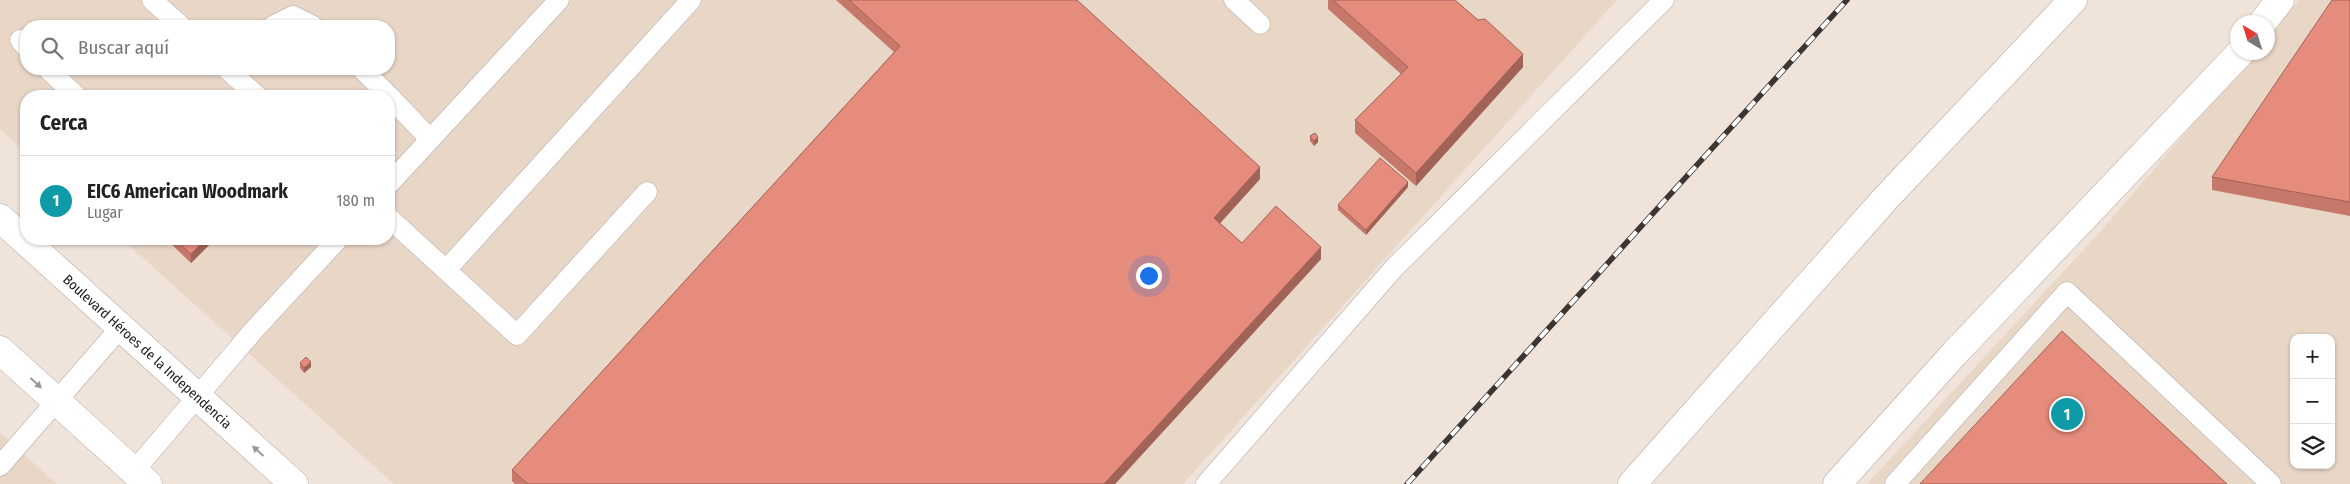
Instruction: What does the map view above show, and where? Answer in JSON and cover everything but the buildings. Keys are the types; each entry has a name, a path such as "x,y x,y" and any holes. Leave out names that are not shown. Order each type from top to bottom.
{"street":[{"path":"1632,484 1886,198 2073,0"},
{"path":"2268,15 2280,0"},
{"path":"1837,484 1954,354 2233,60"},
{"name":"Boulevard Héroes de la Independencia","path":"0,218 20,232"},
{"name":"Boulevard Héroes de la Independencia","path":"38,245 121,327 294,484"},
{"path":"0,350 141,478"}],"lane":[{"path":"152,0 174,20"},
{"path":"395,177 558,0"},
{"path":"446,270 691,0"},
{"path":"1234,0 1260,24"},
{"path":"1206,484 1394,268 1664,0"},
{"path":"285,20 293,16 301,20"},
{"path":"54,75 70,90"},
{"path":"234,75 251,90"},
{"path":"368,75 383,90"},
{"path":"395,102 430,139"},
{"path":"395,223 516,335 647,192"},
{"path":"141,478 197,396 254,330 332,245"},
{"path":"1895,484 2067,292 2271,484"},
{"path":"0,466 121,327"}],"shaded area":[{"path":"0,0 1617,0 1183,484 394,484 129,245 395,245 395,90 20,90 20,147 0,129"},
{"path":"2299,0 2350,0 2350,484 1867,484 2101,231 2248,60 2275,60 2275,28"},
{"path":"0,433 57,484 0,484"}],"railway":[{"path":"1407,484 1847,0"}],"place":[{"name":"EIC6 American Woodmark","path":"2067,414"}]}
